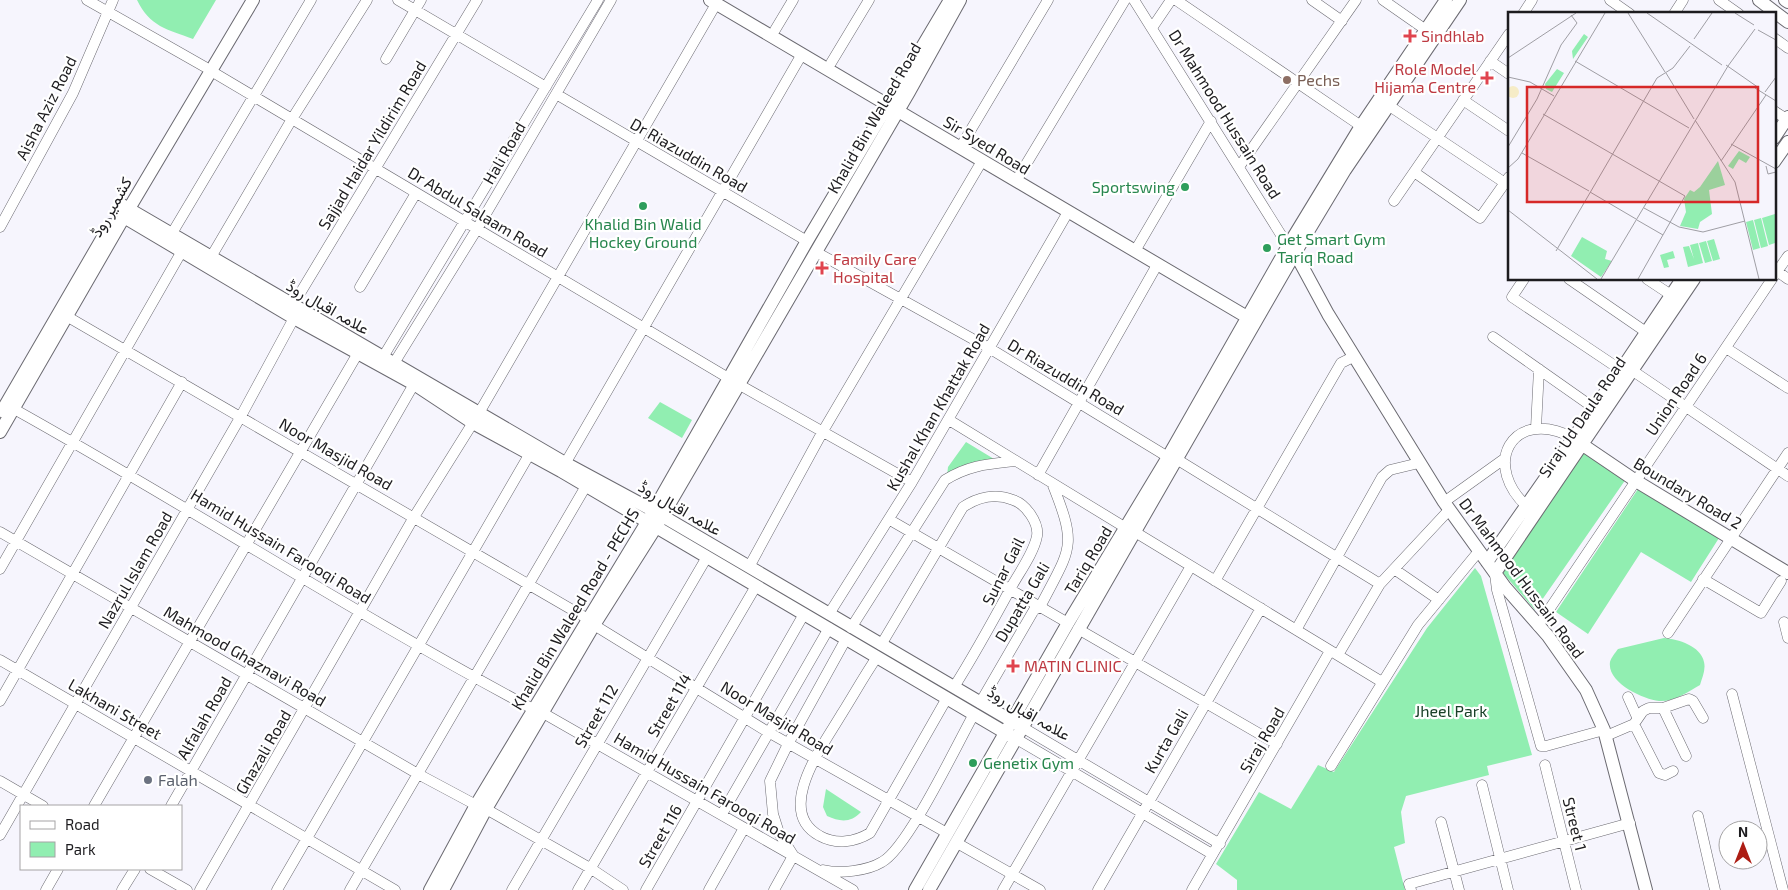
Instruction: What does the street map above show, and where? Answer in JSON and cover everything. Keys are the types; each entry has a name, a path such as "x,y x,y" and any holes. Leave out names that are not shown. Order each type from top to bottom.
{"main road":[{"name":"کشمیر روڈ","path":"208,69 245,0"},
{"name":"کشمیر روڈ","path":"0,415 208,69 253,0"},
{"name":"Khalid Bin Waleed Road","path":"904,89 950,0"},
{"name":"Khalid Bin Waleed Road","path":"816,252 893,108 960,0"},
{"path":"1291,250 1361,126 1446,0"},
{"path":"1291,250 1460,0"},
{"path":"1750,0 1760,7 1774,12"},
{"path":"1759,0 1774,12"},
{"name":"Sir Syed Road","path":"717,1 802,54 832,63 893,108"},
{"name":"Sir Syed Road","path":"735,11 775,30 893,108 962,145 1249,315"},
{"path":"1776,13 1788,22"},
{"name":"Khalid Bin Waleed Road","path":"807,241 893,108"},
{"path":"1776,135 1788,119"},
{"path":"1776,159 1788,142"},
{"name":"Sir Syed Road","path":"962,145 982,161 1018,178 1068,212 1136,248 1157,264 1249,315"},
{"name":"کشمیر روڈ","path":"0,432 68,317 122,211"},
{"name":"علامہ اقبال روڈ","path":"122,211 169,238 211,257 358,353 386,364 414,384 655,519 707,557 804,614 829,628 848,633"},
{"name":"علامہ اقبال روڈ","path":"169,238 182,251 386,364 476,418 529,455 563,467 586,486 748,567 829,614 848,633 1013,730"},
{"name":"Khalid Bin Waleed Road - PECHS","path":"430,890 655,519 734,381 807,241"},
{"name":"Tariq Road","path":"1173,458 1249,315 1291,250"},
{"name":"Tariq Road","path":"915,890 947,833 1013,730 1173,458 1291,250"},
{"name":"Dr Mahmood Hussain Road","path":"1291,250 1354,357 1446,506 1495,573 1586,690 1605,733 1646,890"},
{"name":"Khalid Bin Waleed Road - PECHS","path":"734,381 816,252"},
{"name":"Siraj Ud Daula Road","path":"1578,442 1594,408 1627,370 1646,332 1681,280"},
{"name":"Siraj Ud Daula Road","path":"1495,573 1531,510 1627,370 1693,280"},
{"name":"Boundary Road 2","path":"1578,442 1636,481 1731,538 1784,577"},
{"name":"Siraj Ud Daula Road","path":"1483,556 1531,510"},
{"name":"Tariq Road","path":"929,890 957,843 1013,730"},
{"name":"Khalid Bin Waleed Road - PECHS","path":"443,890 481,807"}],"street":[{"name":"Dr Abdul Salaam Road","path":"87,0 208,69 734,381 912,482"},
{"name":"Aisha Aziz Road","path":"0,227 73,93 113,0"},
{"path":"169,238 255,97 311,0"},
{"path":"211,257 292,119 367,0"},
{"path":"398,0 545,89"},
{"path":"386,59 421,0"},
{"name":"Sajjad Haidar Yildirim Road","path":"293,312 375,168 477,0"},
{"name":"Hali Road","path":"386,364 465,222 598,0"},
{"name":"Hali Road","path":"386,364 477,229 611,0"},
{"path":"775,30 793,0"},
{"path":"832,63 869,0"},
{"path":"962,145 1048,0"},
{"path":"1018,178 1125,0"},
{"name":"Dr Mahmood Hussain Road","path":"1134,0 1291,250"},
{"path":"1152,28 1171,0"},
{"path":"1176,0 1361,126"},
{"path":"1312,0 1342,21"},
{"path":"1239,167 1356,0"},
{"path":"1383,0 1426,30"},
{"path":"1524,12 1532,0"},
{"path":"1610,0 1627,12"},
{"path":"1675,12 1683,0"},
{"path":"1720,0 1736,12"},
{"name":"Ghazali Road","path":"200,890 306,709 414,517 476,418 717,1"},
{"path":"1394,201 1508,35"},
{"path":"1776,39 1788,48"},
{"path":"563,467 802,54"},
{"path":"1490,61 1508,73"},
{"name":"Dr Riazuddin Road","path":"545,89 807,241"},
{"path":"1464,100 1508,130"},
{"path":"1388,106 1507,180 1480,218 1414,172"},
{"path":"1776,112 1788,119"},
{"path":"1136,248 1211,121"},
{"path":"748,567 823,431 982,161"},
{"path":"360,287 416,193"},
{"name":"Kushal Khan Khattak Road","path":"829,614 890,520 1068,212"},
{"path":"0,569 182,251"},
{"name":"Dr Riazuddin Road","path":"816,252 989,348 1380,584"},
{"name":"Union Road 6","path":"1776,273 1788,256"},
{"path":"1038,474 1157,264"},
{"path":"1776,274 1788,279"},
{"path":"1523,280 1512,296 1788,476"},
{"path":"1570,280 1646,332"},
{"path":"1648,280 1671,295"},
{"name":"Union Road 6","path":"1538,626 1771,280"},
{"name":"Nazrul Islam Road","path":"0,835 241,416 293,312"},
{"name":"Noor Masjid Road","path":"68,317 125,348 528,584 647,659 788,744 947,833"},
{"path":"1493,337 1594,408"},
{"path":"1726,348 1788,388"},
{"path":"95,805 358,353"},
{"path":"1215,580 1258,509 1341,363 1354,357"},
{"path":"1536,428 1539,369"},
{"path":"0,701 182,382"},
{"name":"Alfalah Road","path":"172,805 355,483 414,384"},
{"name":"Hamid Hussain Farooqi Road","path":"14,408 188,508 474,678 598,743 813,867 841,887 853,890"},
{"path":"949,420 1382,682"},
{"path":"1531,510 1506,474 1504,459 1508,445 1520,434 1536,428 1561,431 1578,442"},
{"path":"1668,633 1788,453"},
{"path":"277,890 529,455"},
{"name":"Siraj Road","path":"1192,890 1277,744 1380,584 1446,506 1504,459"},
{"path":"774,890 793,856 779,833 770,793 770,781 848,633 945,480 961,470 981,464 1016,461"},
{"path":"1296,630 1382,477 1390,470 1419,463"},
{"name":"Dupatta Gali","path":"813,867 830,872 848,871 882,862 896,852 1034,610 1040,607 1067,554 1070,544 1065,516 1052,483"},
{"path":"350,890 586,486"},
{"name":"Sunar Gail","path":"996,496 1017,501 1030,514 1036,525 1037,536 1010,590 876,825 862,837 852,840 832,841 816,835 804,817 801,798 804,781 814,759 879,651 937,548 963,507 972,501 996,496"},
{"path":"890,520 1277,744"},
{"name":"Mahmood Ghaznavi Road","path":"0,532 418,774 540,839 623,890"},
{"path":"1331,766 1418,625 1439,600 1483,556"},
{"name":"Street 112","path":"512,890 540,839 707,557"},
{"path":"1003,890 1191,566"},
{"path":"1394,569 1439,600"},
{"path":"1495,573 1497,590 1541,746 1605,733 1635,720 1650,708 1662,708 1689,699 1703,718"},
{"path":"1704,579 1760,614 1784,577"},
{"name":"Street 114","path":"578,890 648,772 695,687 756,586"},
{"name":"Kurta Gali","path":"1098,890 1261,608"},
{"name":"Street 116","path":"646,890 804,614"},
{"path":"1784,622 1788,638"},
{"path":"722,814 829,628"},
{"name":"Lakhani Street","path":"0,660 395,890"},
{"path":"1732,694 1783,890"},
{"path":"1628,697 1635,720 1659,773 1665,775 1673,771"},
{"path":"1662,708 1686,756"},
{"name":"علامہ اقبال روڈ","path":"1013,730 1078,760 1220,844"},
{"name":"علامہ اقبال روڈ","path":"1013,730 1072,771 1212,854"},
{"name":"Street 1","path":"1545,764 1576,890"},
{"path":"0,781 41,805"},
{"path":"1482,785 1508,890"},
{"path":"1698,816 1715,890"},
{"path":"1441,822 1459,890"},
{"path":"1411,890 1409,884 1630,823"},
{"path":"709,890 744,828"},
{"path":"957,843 1040,890"},
{"path":"46,890 57,870"},
{"path":"122,890 134,870"},
{"path":"152,870 186,890"}],"green space":[{"path":"137,0 216,0 193,39 154,22 142,9"},
{"path":"660,402 692,420 682,438 648,418"},
{"path":"966,442 994,459 947,476 948,467"},
{"path":"1585,451 1626,479 1535,610 1503,573"},
{"path":"1638,489 1719,538 1691,582 1641,552 1588,634 1556,612"},
{"name":"Jheel Park","path":"1475,568 1481,576 1532,755 1487,766 1489,775 1406,796 1401,812 1405,843 1394,847 1405,890 1237,890 1237,880 1216,864 1259,792 1291,809 1318,765 1334,772 1427,628"},
{"path":"1664,638 1688,644 1702,656 1704,674 1700,685 1675,698 1659,701 1644,697 1627,689 1614,677 1610,662 1618,649"},
{"path":"826,789 861,812 849,820 827,816 823,807"}],"place":[{"name":"Sindhlab","path":"1410,36"},
{"name":"Role Model Hijama Centre","path":"1487,78"},
{"name":"Pechs","path":"1287,80"},
{"name":"Sportswing","path":"1185,187"},
{"name":"Khalid Bin Walid Hockey Ground","path":"643,206"},
{"name":"Get Smart Gym Tariq Road","path":"1267,248"},
{"name":"Family Care Hospital","path":"822,268"},
{"name":"MATIN CLINIC","path":"1013,666"},
{"name":"Genetix Gym","path":"973,763"},
{"name":"Falah","path":"148,780"}]}
